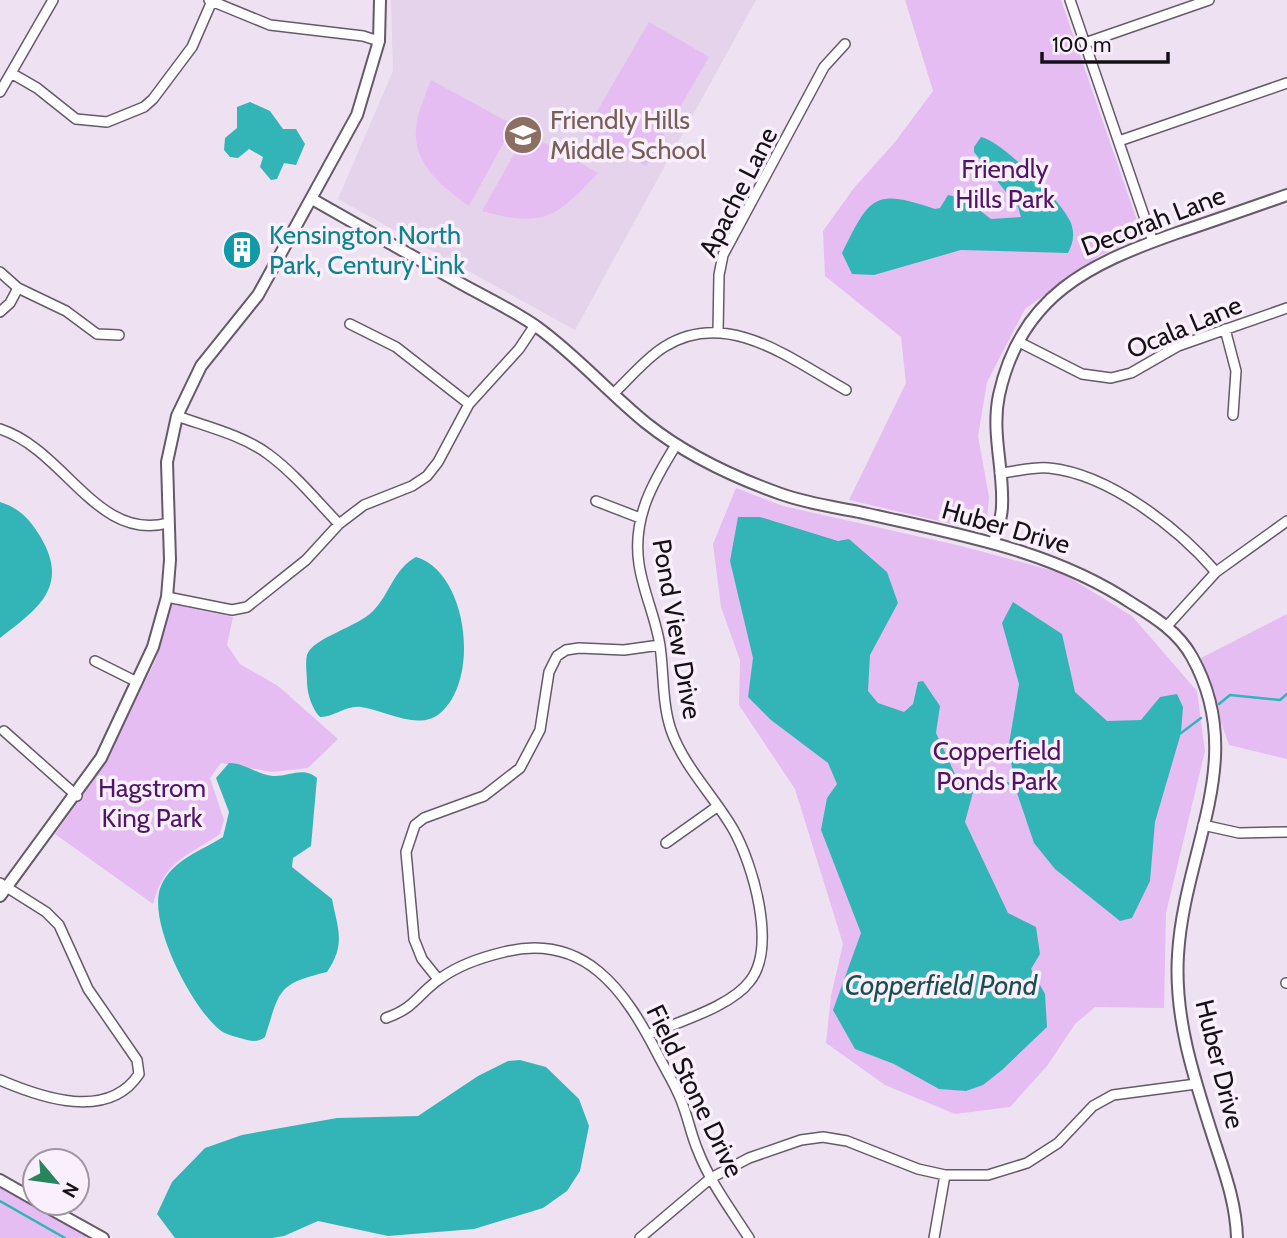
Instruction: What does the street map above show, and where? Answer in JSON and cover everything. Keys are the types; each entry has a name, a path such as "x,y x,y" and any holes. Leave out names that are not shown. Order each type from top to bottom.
{"street":[{"path":"0,92 53,0"},
{"path":"11,73 37,88 76,120 107,122 144,107 173,75 192,47 210,0 270,26 363,36 379,41"},
{"path":"0,1080 38,1096 82,1102 101,1100 131,1086 139,1074 137,1060 88,989 59,925 46,912 2,888 77,796 102,758 153,647 167,597 167,462 177,416 201,366 258,295 357,115 379,41 380,0"},
{"path":"1070,0 1153,242"},
{"path":"1085,43 1209,0"},
{"name":"Apache Lane","path":"718,332 719,275 723,255 824,67 845,44"},
{"path":"1119,141 1287,83"},
{"name":"Decorah Lane","path":"994,542 1002,508 995,433 999,397 1010,358 1052,297 1080,274 1110,257 1287,195"},
{"name":"Huber Drive","path":"312,199 535,325 676,445 726,473 785,496 1037,554 1081,573 1167,626 1191,654 1207,690 1216,722 1218,752 1214,780 1183,902 1177,960 1182,1024 1196,1084 1236,1208 1237,1238"},
{"path":"0,272 18,288 66,310 97,334 119,335"},
{"path":"0,312 10,303 18,288"},
{"name":"Ocala Lane","path":"1019,342 1082,374 1111,378 1131,373 1178,346 1287,308"},
{"path":"350,324 396,347 469,404"},
{"path":"167,597 232,610 247,607 306,560 339,524 364,505 412,486 427,476 438,463 469,404 519,349 535,325"},
{"path":"1225,329 1236,371 1233,415"},
{"path":"614,394 666,346 691,335 718,332 758,341 846,390"},
{"path":"177,416 236,437 266,453 290,472 339,524"},
{"path":"0,429 33,445 115,520 133,527 151,528 167,523"},
{"name":"Pond View Drive","path":"648,1035 734,997 751,981 761,960 763,928 745,858 734,831 684,757 671,731 664,702 660,645 639,565 640,518 651,485 676,445"},
{"path":"1000,474 1048,467 1088,478 1160,517 1189,541 1216,572"},
{"path":"596,501 640,518"},
{"path":"1167,626 1216,572 1287,521"},
{"path":"438,979 422,959 414,939 406,852 415,825 424,817 484,796 520,768 540,730 549,672 557,656 566,650 579,648 624,650 660,645"},
{"path":"96,661 137,682"},
{"path":"4,731 77,796"},
{"path":"666,843 718,806"},
{"path":"1203,825 1238,833 1287,832"},
{"name":"Field Stone Drive","path":"386,1018 406,1011 438,979 458,967 505,951 534,948 562,952 591,964 614,983 648,1035 681,1099 698,1152 749,1238"},
{"path":"640,1238 711,1178 748,1158 801,1140 823,1137 847,1141 918,1169 945,1175 988,1175 1027,1163 1058,1143 1093,1106 1113,1095 1196,1084"},
{"path":"934,1238 945,1175"},
{"path":"0,1180 21,1192"},
{"path":"65,1217 103,1238"}],"shaded area":[{"name":"Friendly Hills Middle School","path":"391,0 756,0 575,330 338,199 393,71"}],"green space":[{"name":"Friendly Hills Park","path":"905,0 1061,0 1143,238 1101,255 1025,309 987,382 978,436 989,497 986,532 849,500 906,383 901,337 825,276 823,231 854,188 895,142 933,91"},
{"path":"649,22 709,57 646,166 585,132"},
{"path":"431,80 508,122 510,131 469,206 438,181 418,149 418,117"},
{"path":"532,136 598,173 571,200 548,215 521,219 482,211 523,138"},
{"name":"Copperfield Ponds Park","path":"736,488 783,506 961,546 1062,573 1132,616 1197,691 1205,751 1166,913 1164,1008 1095,1007 1075,1024 1047,1066 1010,1107 955,1114 885,1085 826,1043 831,996 843,944 795,789 739,705 740,660 721,607 713,544"},
{"name":"Hagstrom King Park","path":"171,604 233,617 227,645 240,664 278,686 338,739 308,768 272,772 221,763 210,778 224,820 220,834 170,869 153,904 55,834 105,763 156,659"},
{"path":"1287,614 1287,759 1229,745 1199,659"},
{"path":"0,1187 21,1199 21,1217 54,1217 91,1238 0,1238"}],"water":[{"path":"250,102 270,111 283,129 296,129 305,144 296,165 284,163 277,179 271,180 260,167 263,157 249,149 238,158 230,157 224,150 225,138 237,128 237,107"},
{"path":"981,137 1017,160 1066,213 1073,231 1068,253 961,250 874,275 852,274 842,253 867,209 876,202 898,199 935,209 940,208 948,195 965,199 991,219 1021,217 1018,207 974,152 974,147"},
{"path":"0,502 19,511 32,525 40,536 52,569 51,582 38,606 0,638"},
{"name":"Copperfield Pond","path":"738,517 760,517 838,541 849,539 887,572 898,603 870,655 868,691 878,703 904,712 913,704 918,682 923,681 940,706 936,733 960,785 976,781 965,822 1008,913 1036,927 1040,954 1031,969 1045,994 1047,1027 983,1085 966,1091 939,1089 894,1064 855,1049 833,1010 861,933 821,830 827,798 837,784 828,763 771,720 748,697 753,658 730,561"},
{"path":"416,557 434,567 447,583 457,605 463,629 464,654 460,678 452,698 439,714 431,719 411,720 361,707 320,717 309,696 307,655 317,643 373,611 397,575"},
{"path":"1013,602 1062,634 1075,692 1107,721 1141,720 1160,697 1177,694 1183,707 1181,733 1155,822 1150,881 1132,918 1120,921 1055,869 1034,843 1014,784 1009,744 1019,684 1002,623"},
{"path":"229,763 267,775 301,772 317,778 311,846 293,858 292,867 332,899 339,937 337,953 327,972 289,985 278,999 265,1037 256,1041 222,1031 197,1003 174,962 160,920 158,901 161,886 172,869 223,837 229,812 216,778"},
{"path":"520,1060 546,1067 579,1099 589,1126 580,1171 567,1191 543,1208 474,1229 388,1236 318,1221 284,1236 272,1238 175,1238 157,1214 172,1182 205,1148 242,1135 337,1118 418,1116 478,1076 508,1061"}],"waterway":[{"path":"1219,704 1230,695 1280,700 1287,694"},
{"path":"1181,733 1201,718"},
{"path":"976,781 981,781"},
{"path":"990,782 1014,784"},
{"path":"0,1201 65,1238"}],"place":[{"name":"Friendly Hills Middle School","path":"523,135"},
{"name":"Kensington North Park, Century Link","path":"242,250"}]}
